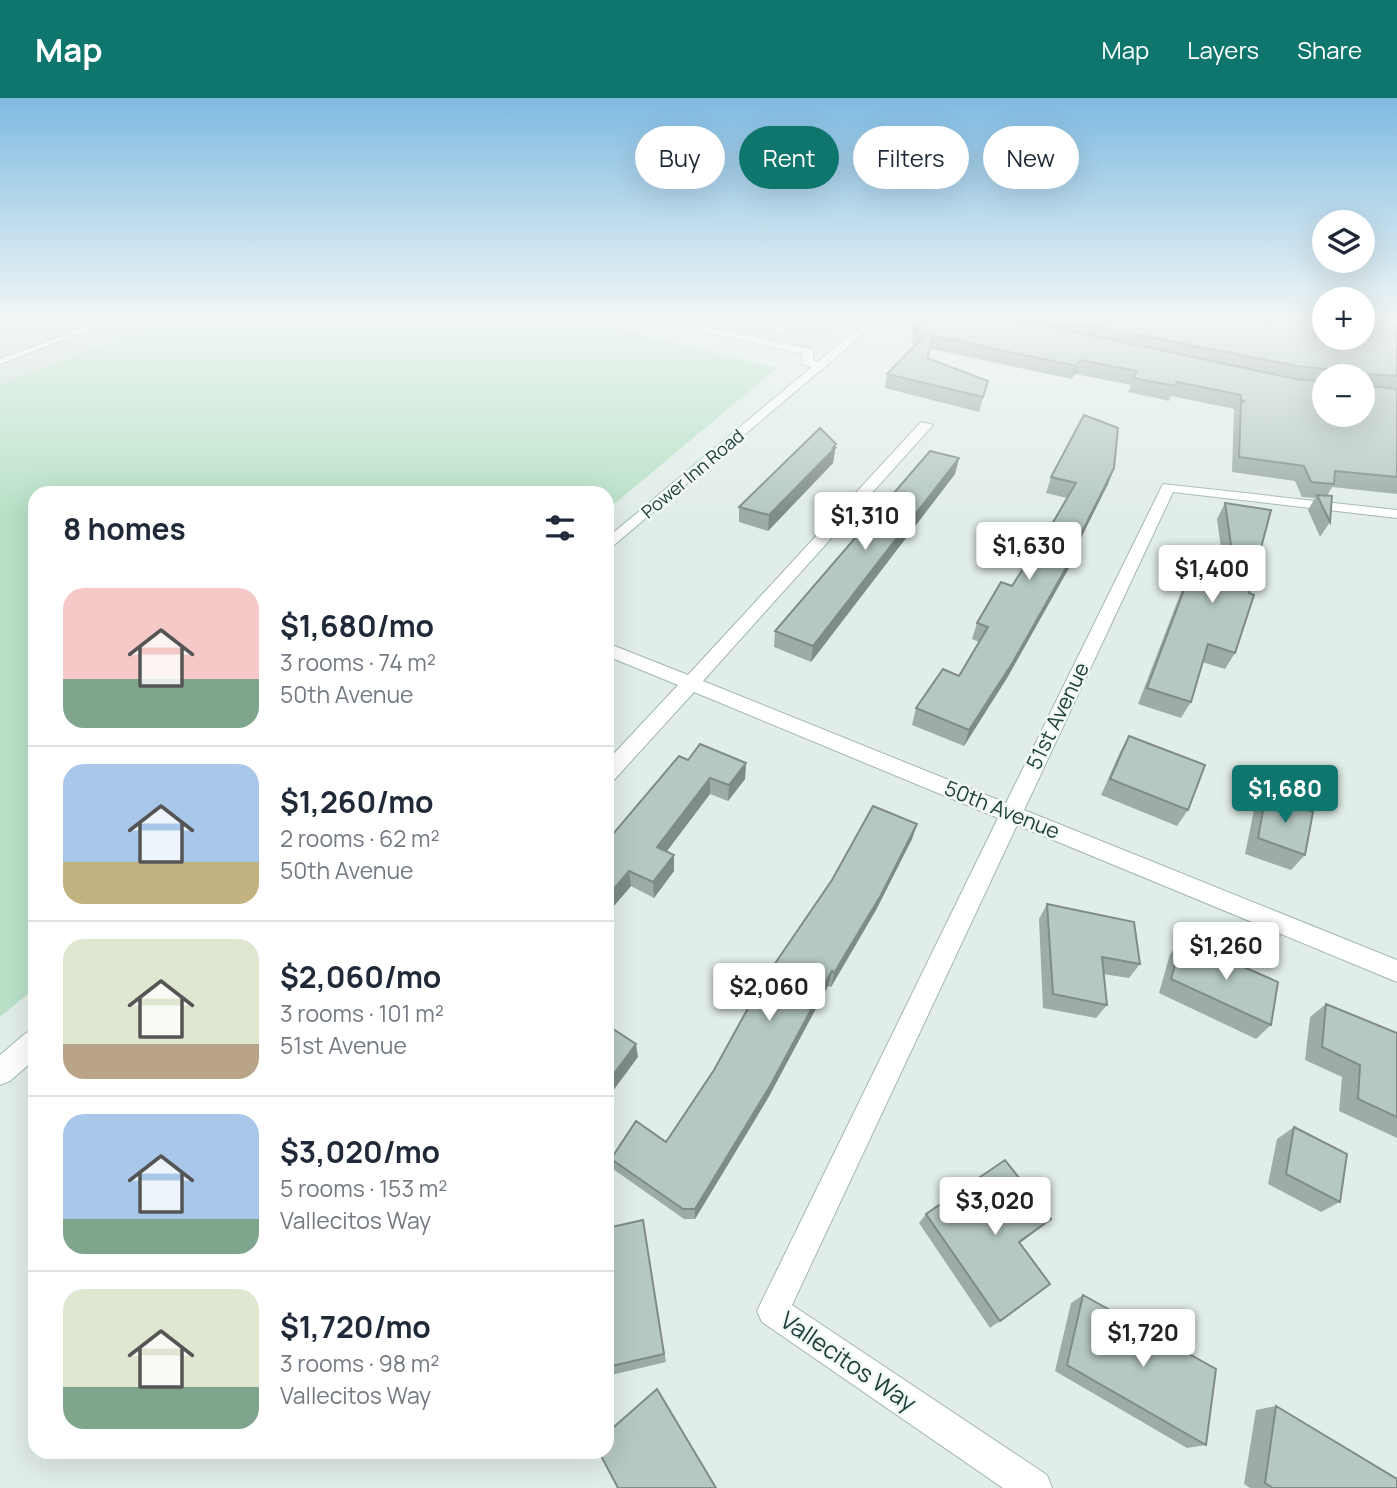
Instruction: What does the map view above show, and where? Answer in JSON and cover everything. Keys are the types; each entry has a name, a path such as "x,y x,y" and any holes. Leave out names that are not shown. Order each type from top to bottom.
{"street":[{"name":"Power Inn Road","path":"614,540 799,385"},
{"path":"614,768 926,425"},
{"name":"51st Avenue","path":"849,1152 1168,487 1397,514"},
{"name":"50th Avenue","path":"614,652 1397,971"},
{"path":"0,1072 28,1048"},
{"name":"Vallecitos Way","path":"849,1152 773,1311 1034,1488"}],"shaded area":[{"path":"0,385 13,385 0,390"}],"green space":[{"path":"0,385 757,385 614,504 614,486 28,486 28,994 0,1017"}],"building":[{"path":"932,385 987,385 983,397"},
{"path":"1191,385 1312,385 1312,427 1375,427 1375,386 1397,389 1397,477 1335,471 1334,484 1311,482 1304,466 1239,457 1241,402 1245,401 1241,400 1241,395"},
{"path":"1084,415 1118,428 1114,468 1077,542 1080,543 1013,662 969,730 916,708 943,669 959,676 988,627 977,623 1001,582 1012,586 1076,483 1051,477"},
{"path":"820,428 836,444 835,448 769,515 739,507"},
{"path":"930,451 959,458 813,646 775,631"},
{"path":"1317,495 1332,496 1330,522"},
{"path":"1225,503 1271,510 1249,593 1254,595 1235,653 1208,644 1191,702 1147,688 1199,550 1233,559"},
{"path":"1129,736 1205,765 1188,810 1110,779"},
{"path":"700,744 746,763 729,785 710,778 657,847 674,855 653,882 629,871 614,889 614,833 679,756 688,760"},
{"path":"1266,794 1313,812 1305,855 1258,838"},
{"path":"873,806 917,824 881,895 834,973 832,971 770,1086 695,1209 683,1209 614,1161 614,1154 636,1121 666,1142 714,1070 763,981 832,880"},
{"path":"1047,904 1134,922 1140,964 1102,957 1107,1005 1053,994"},
{"path":"1182,940 1278,982 1271,1025 1171,979"},
{"path":"1326,1004 1397,1033 1397,1117 1358,1099 1360,1065 1322,1047"},
{"path":"614,1030 636,1044 614,1074"},
{"path":"1294,1127 1347,1154 1340,1202 1286,1174"},
{"path":"1005,1160 1051,1219 1019,1242 1050,1284 1000,1321 926,1214"},
{"path":"643,1220 664,1354 614,1365 614,1226"},
{"path":"1083,1295 1216,1369 1206,1445 1067,1365"},
{"path":"657,1389 716,1488 618,1488 603,1459 614,1459 614,1427"},
{"path":"1276,1406 1397,1479 1397,1488 1273,1488 1265,1483"}]}
